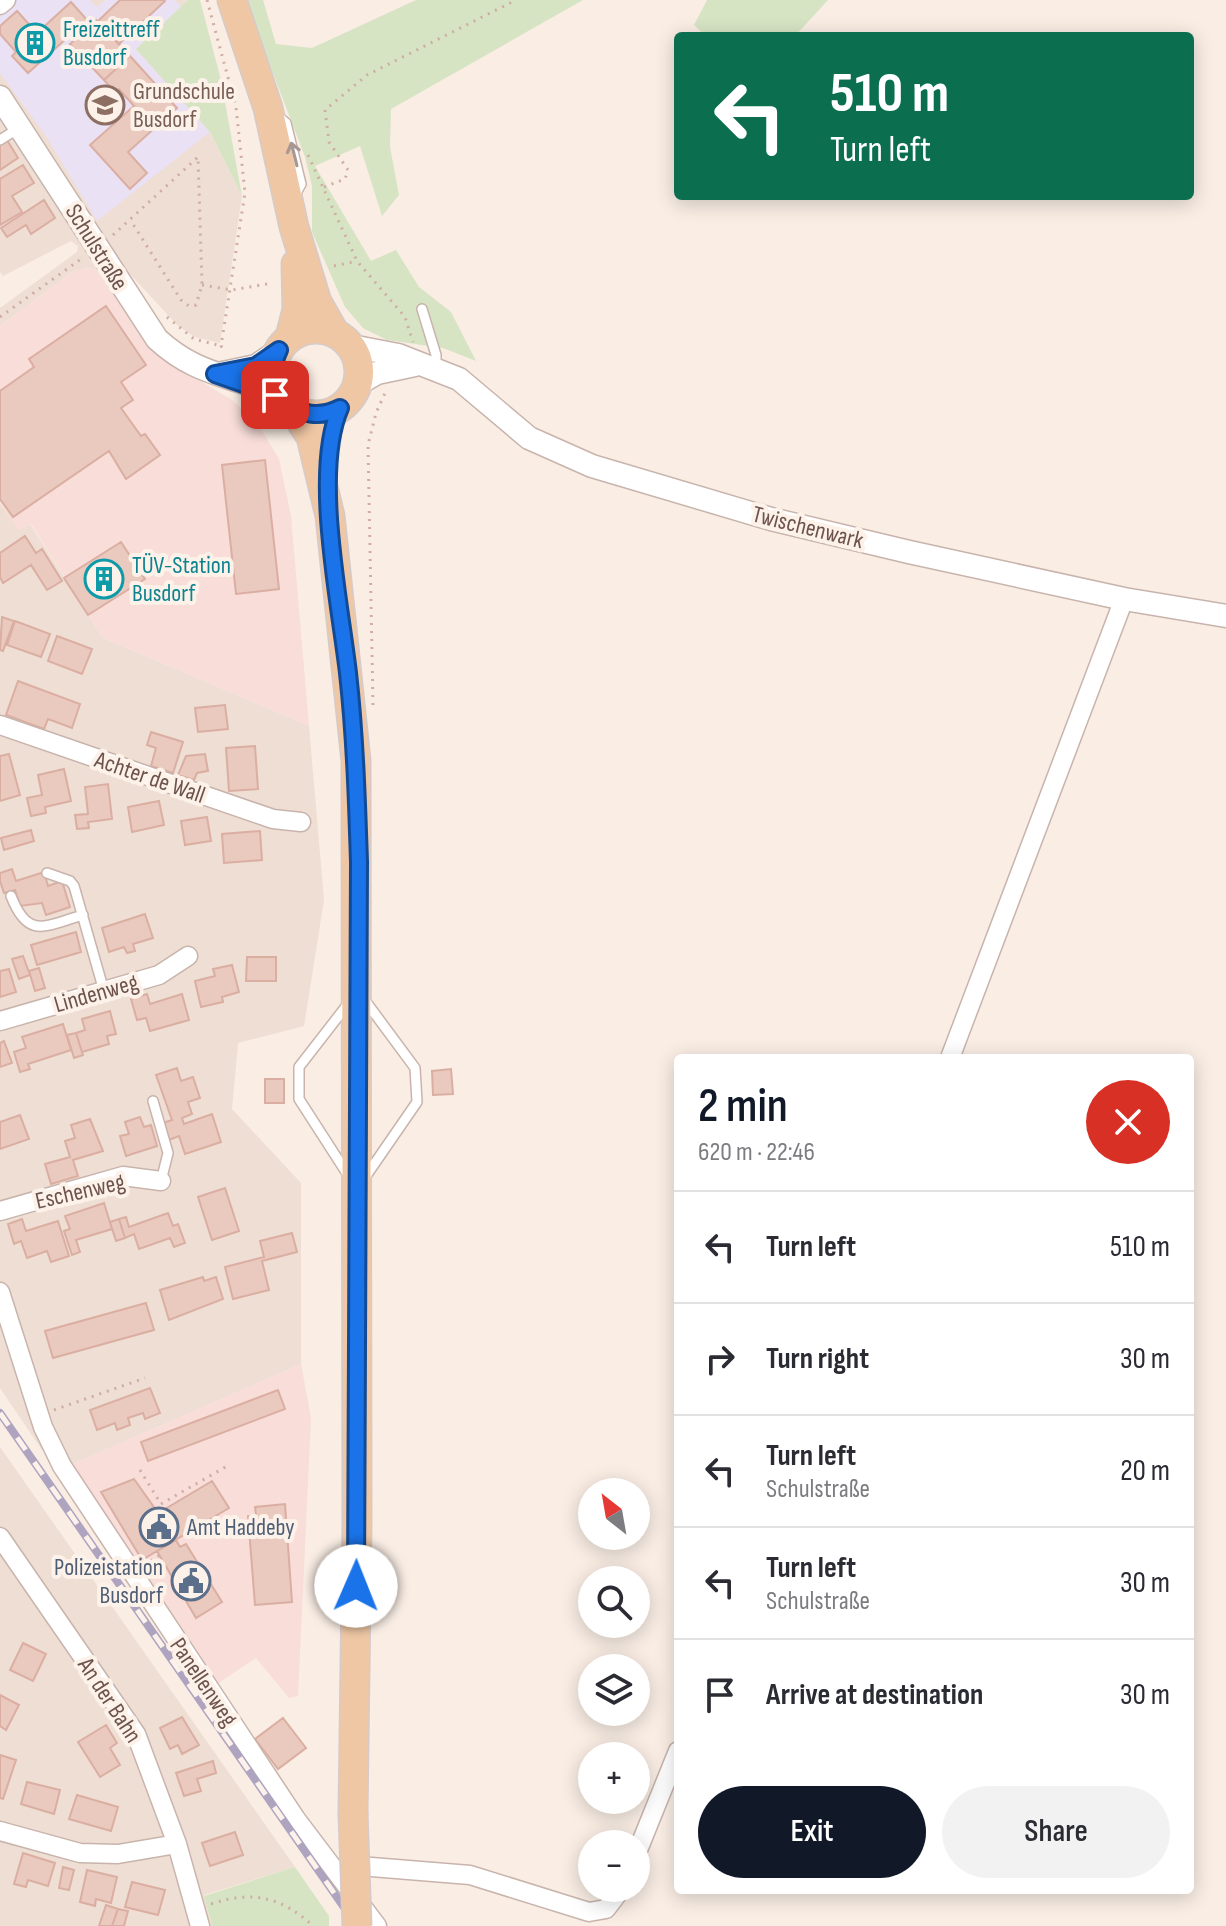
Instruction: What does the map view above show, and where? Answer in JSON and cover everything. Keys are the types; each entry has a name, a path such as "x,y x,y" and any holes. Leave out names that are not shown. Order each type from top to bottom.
{"main road":[{"path":"232,0 268,108 291,216 321,312 359,367 358,384 340,408 332,429 330,516 356,761 358,991 353,1813 357,1926"},
{"path":"291,216 297,310 273,377 311,437 330,516"},
{"path":"285,343 311,329 342,339"},
{"path":"287,403 319,415 340,408"}],"street":[{"path":"0,5 6,0"},
{"name":"Schulstraße","path":"0,97 157,339 177,358 287,403"},
{"name":"Twischenwark","path":"342,339 431,362 486,398 529,438 592,466 771,519 1124,599 1226,616"},
{"path":"215,374 263,362 285,343"},
{"path":"358,384 385,370 431,362"},
{"path":"952,1054 1124,599"},
{"name":"Achter de Wall","path":"0,725 273,819 301,822"},
{"name":"Lindenweg","path":"0,1021 159,975 188,956"},
{"name":"Eschenweg","path":"0,1211 123,1176 161,1181"},
{"name":"Panellenweg","path":"0,1292 39,1415 62,1466 204,1684 377,1926"},
{"name":"An der Bahn","path":"0,1537 136,1734 177,1844 198,1918"},
{"path":"646,1830 674,1761"},
{"path":"0,1831 80,1853 118,1854 177,1844"},
{"path":"330,1863 470,1875 589,1912 606,1909 611,1902"}],"lane":[{"path":"0,140 21,126"},
{"path":"422,309 431,362"},
{"path":"47,873 70,881 104,991"},
{"path":"11,896 19,916 27,925 37,928 83,915"},
{"path":"358,991 415,1068 417,1102 357,1189 299,1099 299,1067 358,991"},
{"path":"153,1101 168,1153 161,1181"}],"path":[{"path":"207,0 236,107 245,193 221,346 230,356 244,358 246,368"},
{"path":"431,362 416,352 405,317 357,261 322,188 345,179 348,170 329,142 325,110 367,75 516,0"},
{"path":"0,317 131,221 198,157 202,285 196,305 189,306 181,300 131,221"},
{"path":"334,266 357,261"},
{"path":"202,285 232,290 267,284"},
{"path":"39,1415 145,1378"},
{"path":"140,1470 161,1504 229,1465"},
{"path":"153,1505 159,1501"},
{"path":"198,1918 230,1897 263,1896 288,1905 313,1926"}],"shaded area":[{"path":"0,0 188,0 136,49 210,132 242,196 220,343 195,337 178,326 129,273 85,268 72,272 0,326 0,308 77,252 78,246 71,241 3,276 0,272"},
{"name":"Grundschule Busdorf","path":"11,0 90,0 97,7 105,0 175,0 181,7 136,49 210,132 97,221 46,136 0,73 0,10"},
{"path":"84,268 99,270 168,362 232,400 256,421 279,459 291,516 309,726 103,638 31,524 19,531 0,502 0,326 72,272"},
{"path":"0,503 19,530 30,524 103,638 309,726 324,900 304,1026 238,1043 232,1109 301,1183 301,1364 73,1464 42,1450 0,1388"},
{"path":"301,1364 311,1418 298,1696 289,1698 256,1658 214,1686 73,1464"},
{"path":"0,1447 295,1867 204,1895 212,1926 0,1926"}],"green space":[{"path":"188,0 200,0 221,80 242,196 210,132 136,49"},
{"path":"245,0 263,0 276,44 312,48 416,0 583,0 391,109 390,147 399,195 382,216 360,146 315,166 371,261 396,250 419,287 451,312 476,361 443,348 387,340 363,328 345,307 312,232 312,186 305,157"},
{"path":"707,0 828,0 799,32 702,32 694,25"},
{"path":"295,1867 329,1916 329,1926 212,1926 204,1896"}],"building":[{"path":"120,0 165,1 119,44 98,21"},
{"name":"Freizeittreff Busdorf","path":"71,2 87,20 28,73 12,56 16,52 0,34 0,26 17,11 37,33"},
{"path":"96,20 130,56 104,80 70,44"},
{"path":"130,56 177,108 128,152 147,173 130,189 90,145 134,106 119,89 115,92 104,80"},
{"path":"7,140 18,158 0,170 0,145"},
{"path":"23,165 34,183 12,196 22,212 0,225 0,179"},
{"path":"44,200 55,218 31,234 26,225 7,237 1,228"},
{"path":"106,306 146,365 121,382 133,400 121,408 141,436 145,434 160,455 126,479 109,451 13,517 0,499 0,391 34,367 29,359"},
{"path":"265,460 279,589 236,594 222,465"},
{"path":"25,536 36,553 42,549 62,581 47,590 31,565 3,583 0,577 0,553"},
{"name":"TÜV-Station Busdorf","path":"121,542 145,579 88,615 64,578"},
{"path":"2,617 14,621 3,651 0,650"},
{"path":"15,621 50,634 41,657 7,645"},
{"path":"57,636 92,649 82,674 48,661"},
{"path":"18,681 80,704 72,728 48,719 44,729 6,715"},
{"path":"225,705 228,729 198,732 195,708"},
{"path":"151,732 183,742 173,773 151,766 156,748 147,745"},
{"path":"255,746 258,789 229,791 226,748"},
{"path":"9,754 20,795 0,801 0,756"},
{"path":"205,754 208,771 197,773 194,780 178,775 186,756"},
{"path":"64,769 71,801 45,807 46,813 31,816 27,798 42,795 38,775"},
{"path":"108,784 112,819 88,822 89,828 77,829 75,815 88,814 85,787"},
{"path":"159,801 164,825 132,832 128,807"},
{"path":"207,817 211,841 185,845 181,821"},
{"path":"31,830 34,841 4,850 1,838"},
{"path":"260,831 262,860 224,863 222,834"},
{"path":"12,869 16,881 44,872 48,886 62,881 70,907 46,915 42,903 20,906 15,890 4,893 0,881 0,873"},
{"path":"145,914 153,938 133,944 135,951 127,953 124,947 109,952 102,928"},
{"path":"76,932 81,952 37,965 31,945"},
{"path":"23,956 30,975 19,979 12,959"},
{"path":"247,957 276,957 276,981 246,981"},
{"path":"232,965 239,992 222,997 223,1002 201,1007 195,981 215,976 213,969"},
{"path":"39,968 45,988 35,991 29,971"},
{"path":"9,969 16,992 0,997 0,971"},
{"path":"147,994 150,1004 182,994 189,1020 150,1031 146,1018 137,1020 131,999"},
{"path":"110,1011 116,1034 107,1036 109,1044 82,1052 76,1033 85,1030 82,1019"},
{"path":"63,1024 71,1050 28,1064 30,1069 20,1072 14,1052 26,1048 22,1037"},
{"path":"76,1033 83,1055 74,1058 67,1035"},
{"path":"4,1041 12,1063 0,1067 0,1043"},
{"path":"177,1068 181,1081 193,1077 200,1098 188,1102 192,1114 182,1118 184,1124 212,1114 221,1142 185,1154 179,1136 169,1140 163,1123 172,1120 156,1075"},
{"path":"451,1069 453,1094 433,1095 432,1071"},
{"path":"265,1079 284,1079 284,1103 265,1103"},
{"path":"20,1115 29,1139 0,1149 0,1122"},
{"path":"140,1117 144,1127 151,1125 157,1146 126,1156 120,1136 129,1134 125,1122"},
{"path":"90,1119 103,1151 73,1160 78,1176 51,1184 45,1164 70,1157 65,1141 75,1138 71,1125"},
{"path":"225,1188 239,1231 212,1240 198,1197"},
{"path":"104,1203 112,1229 76,1240 80,1252 72,1255 64,1231 70,1229 65,1216"},
{"path":"168,1213 173,1226 178,1224 185,1243 174,1247 170,1238 139,1249 134,1234 125,1238 119,1219 126,1217 129,1227"},
{"path":"22,1219 26,1231 58,1221 69,1256 51,1262 47,1251 27,1258 21,1241 14,1244 8,1224"},
{"path":"119,1219 125,1238 116,1241 110,1222"},
{"path":"292,1233 297,1252 262,1261 269,1290 233,1299 225,1267 264,1257 260,1241"},
{"path":"203,1277 204,1281 216,1277 223,1299 169,1320 160,1290"},
{"path":"146,1303 154,1330 53,1358 45,1331"},
{"path":"150,1388 160,1413 145,1419 143,1413 128,1418 130,1425 117,1430 115,1423 97,1430 90,1410"},
{"path":"278,1390 285,1409 148,1461 141,1442"},
{"name":"Amt Haddeby","path":"134,1479 156,1510 155,1515 212,1481 229,1508 142,1560 101,1492"},
{"path":"285,1504 292,1602 255,1605 248,1516 256,1515 255,1507"},
{"name":"Polizeistation Busdorf","path":"176,1540 180,1547 186,1544 222,1602 196,1618 157,1551"},
{"path":"23,1643 46,1654 33,1681 10,1670"},
{"path":"0,1695 19,1705 6,1730 0,1726"},
{"path":"182,1717 199,1745 182,1754 178,1745 170,1749 160,1728"},
{"path":"283,1718 306,1748 278,1769 255,1739"},
{"path":"106,1725 117,1743 110,1748 120,1765 100,1777 78,1742"},
{"path":"0,1755 16,1760 3,1799 0,1798"},
{"path":"213,1761 216,1773 197,1779 201,1791 184,1796 176,1773"},
{"path":"27,1782 60,1790 54,1814 21,1804"},
{"path":"77,1795 118,1807 111,1831 69,1819"},
{"path":"235,1832 243,1855 210,1866 202,1843"},
{"path":"23,1853 55,1863 48,1886 28,1880 26,1887 14,1884"},
{"path":"63,1867 74,1870 69,1890 59,1888"},
{"path":"87,1870 117,1877 111,1903 96,1899 95,1906 80,1902"},
{"path":"132,1882 165,1890 158,1915 125,1907"},
{"path":"106,1905 118,1909 112,1926 99,1926"},
{"path":"118,1909 128,1911 124,1926 112,1926"}],"railway":[{"path":"0,1413 357,1926"}],"place":[{"name":"Freizeittreff Busdorf","path":"35,43"},
{"name":"Grundschule Busdorf","path":"105,105"},
{"name":"TÜV-Station Busdorf","path":"104,579"},
{"name":"Amt Haddeby","path":"159,1527"},
{"name":"Polizeistation Busdorf","path":"191,1581"}],"route":[{"path":"275,395 215,374 256,366 279,350 274,360 273,377 281,398 289,406 303,414 314,415 340,408 332,429 330,516 356,761 359,862 356,1586"}]}
